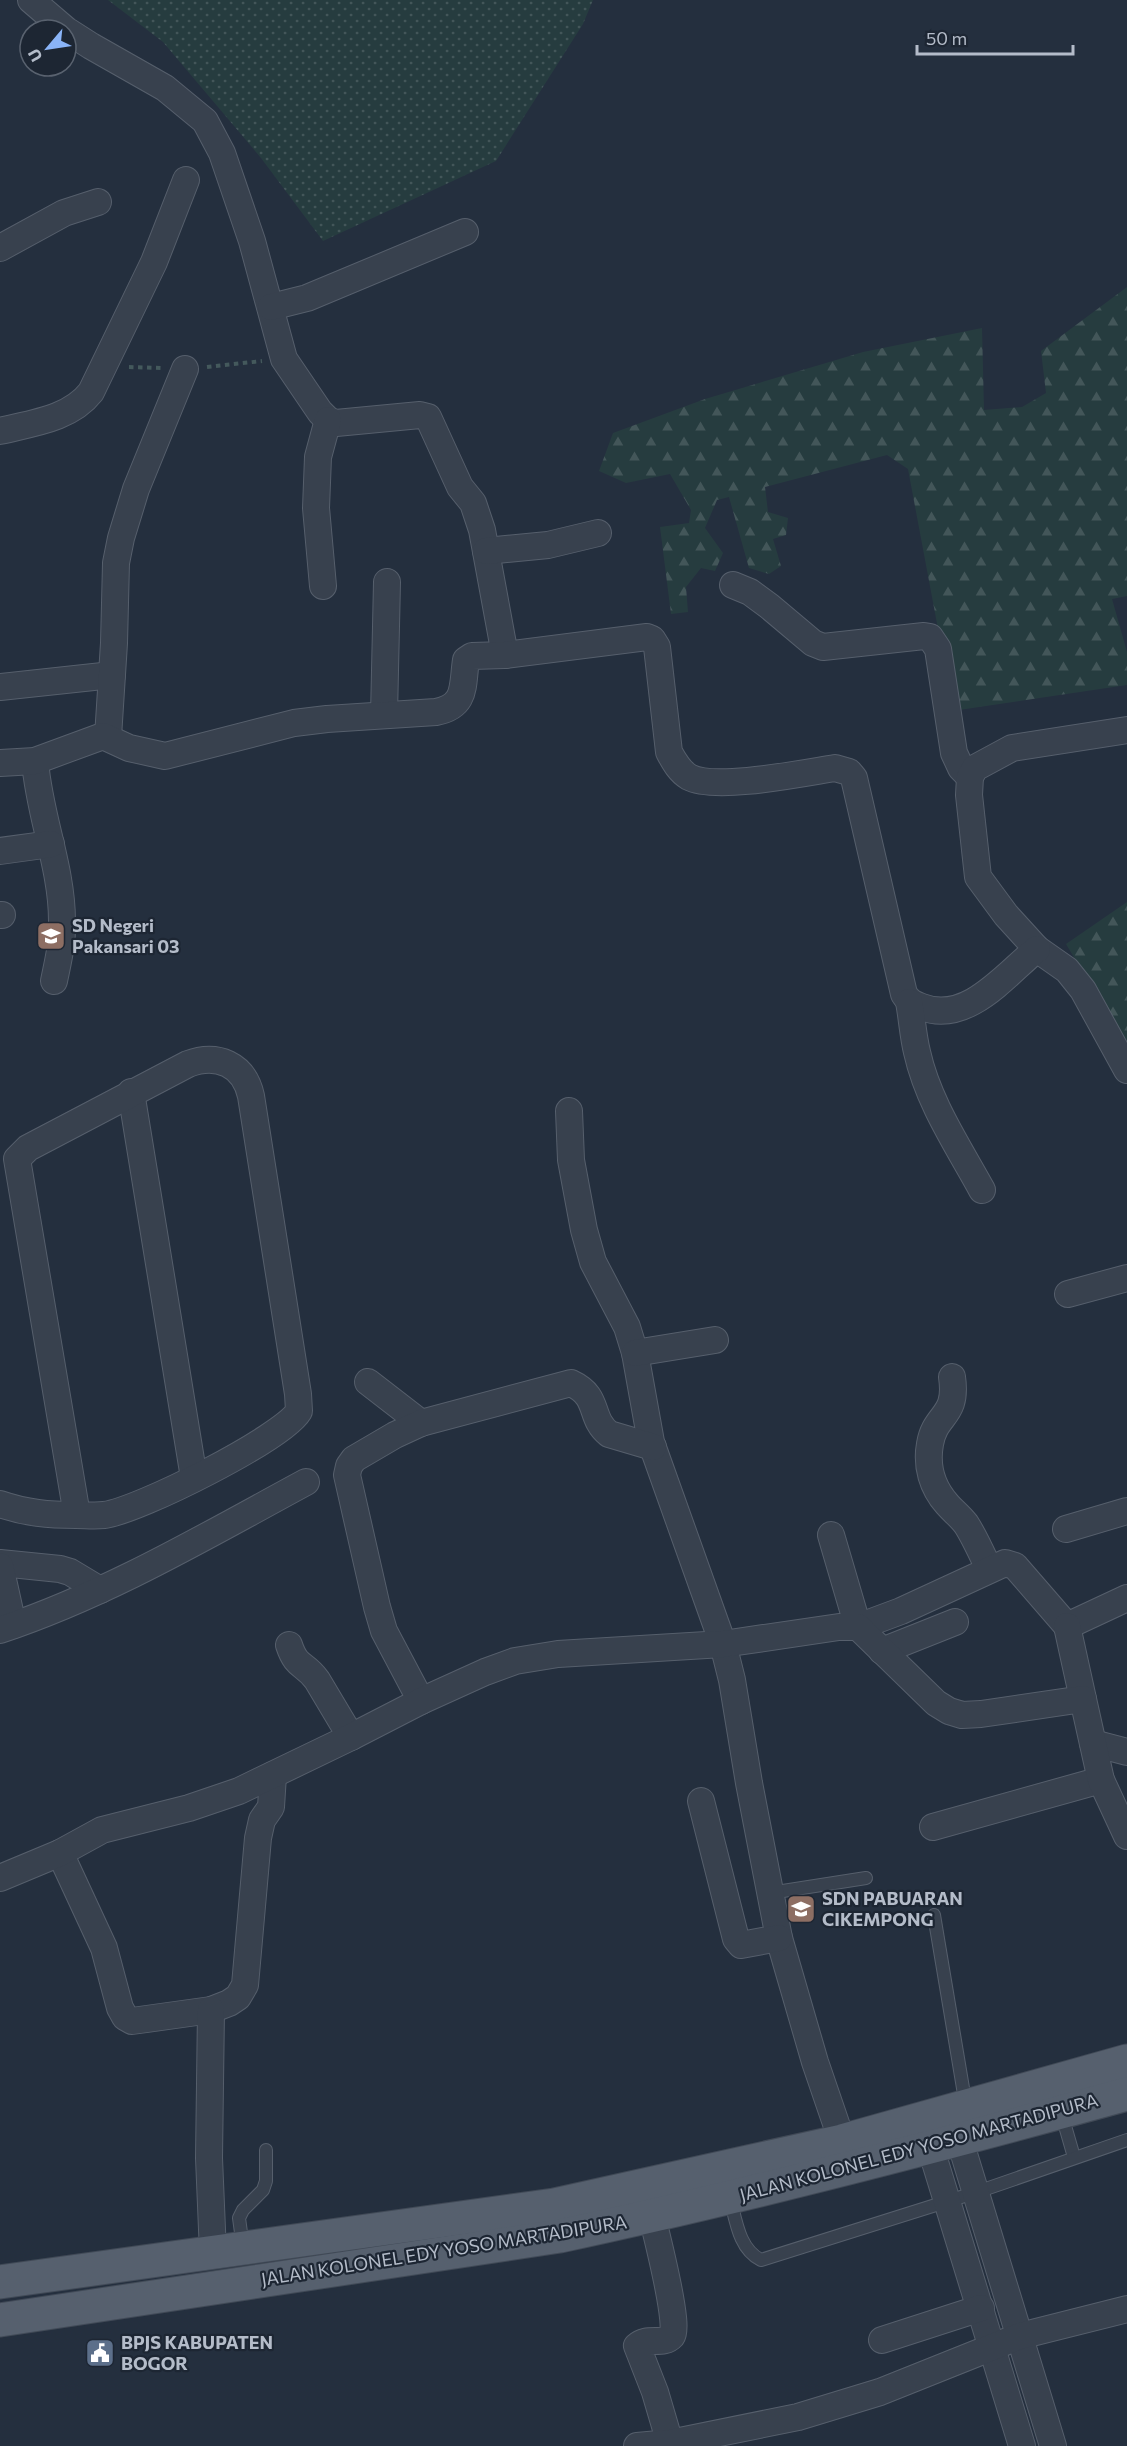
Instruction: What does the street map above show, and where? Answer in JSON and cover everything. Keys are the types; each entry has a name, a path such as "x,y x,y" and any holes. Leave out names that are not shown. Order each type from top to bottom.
{"main road":[{"name":"JALAN KOLONEL EDY YOSO MARTADIPURA","path":"0,2320 560,2236 652,2216 730,2197 946,2125 1127,2061"},
{"name":"JALAN KOLONEL EDY YOSO MARTADIPURA","path":"0,2282 554,2205 842,2140 1061,2112 1127,2094"}],"street":[{"path":"31,0 66,30 165,88 205,121 222,153 252,241 284,359 300,385 328,420 336,423 349,423 420,415 428,417 460,487 473,503 486,551 505,655"},
{"path":"0,431 52,418 76,408 91,392 154,262 186,180"},
{"path":"0,248 64,213 98,202"},
{"path":"271,307 307,298 465,232"},
{"path":"108,737 116,563 121,538 136,489 185,369"},
{"path":"322,586 316,508 318,457 328,420"},
{"path":"486,551 548,545 598,533"},
{"path":"384,715 387,582"},
{"path":"734,585 750,592 813,643 823,648 924,636 930,638 938,649 954,753 961,768 970,777"},
{"path":"0,763 35,761 103,736 129,748 165,756 294,723 436,712 451,708 463,690 466,664 469,658 646,637 652,639 657,647 669,752 675,764 690,777 723,782 835,768 849,772 858,790 904,994 909,1002 917,1053 928,1088 982,1190"},
{"path":"0,687 112,675"},
{"path":"1127,730 1012,748 984,761 975,768 970,777 969,806 978,876 1006,915 1040,951 1067,970 1093,1006 1127,1070"},
{"path":"35,761 37,789 51,844 63,919 62,941 54,981"},
{"path":"0,851 51,844"},
{"path":"909,1002 936,1011 959,1009 975,1000 1040,951"},
{"path":"0,1504 46,1515 77,1515 103,1515 128,1509 159,1497 260,1442 291,1420 299,1411 249,1086 235,1068 226,1063 207,1058 188,1064 28,1148 17,1159 77,1515"},
{"path":"131,1092 194,1478"},
{"path":"568,1111 576,1196 593,1262 627,1327 635,1353 645,1415 653,1447 723,1644 732,1680 779,1938 814,2062 842,2140"},
{"path":"1068,1294 1127,1278"},
{"path":"635,1353 715,1340"},
{"path":"952,1377 954,1392 950,1410 933,1431 929,1445 928,1467 940,1497 965,1523 989,1569"},
{"path":"368,1382 421,1423"},
{"path":"421,1701 384,1631 377,1607 347,1475 354,1459 394,1435 421,1423 571,1383 586,1391 593,1402 597,1419 609,1434 653,1447"},
{"path":"100,1590 70,1572 60,1569 0,1564 7,1628 100,1590 180,1551 306,1482"},
{"path":"1066,1529 1127,1511"},
{"path":"831,1535 858,1627 936,1703 949,1711 962,1715 1083,1699"},
{"path":"0,1878 60,1853 102,1830 189,1808 239,1791 421,1701 515,1661 558,1654 723,1644 839,1627 858,1627 902,1611 1005,1563 1015,1566 1067,1626 1101,1779 1127,1836"},
{"path":"1067,1626 1127,1598"},
{"path":"882,1651 955,1622"},
{"path":"289,1645 294,1659 311,1672 317,1680 351,1737"},
{"path":"1093,1743 1127,1752"},
{"path":"60,1853 104,1948 120,2008 125,2017 132,2021 211,2010 238,1997 245,1985 258,1838 262,1820 271,1807 273,1775"},
{"path":"933,1827 1101,1779"},
{"path":"701,1801 736,1939 741,1945 747,1945 779,1938"},
{"path":"211,2010 209,2158 228,2251"},
{"path":"946,2125 977,2192 1053,2446"},
{"path":"946,2125 946,2201 993,2346 1022,2446"},
{"path":"652,2216 672,2309 674,2332 672,2336 663,2341 644,2341 637,2346 670,2443"},
{"path":"882,2340 981,2308"},
{"path":"637,2446 670,2443 798,2417 880,2392 1020,2336 1127,2309"}],"lane":[{"path":"770,1893 866,1878"},
{"path":"934,1915 946,2125"},
{"path":"1061,2112 1074,2157"},
{"path":"730,2197 743,2244 751,2255 761,2260 977,2192 1127,2140"},
{"path":"228,2251 243,2210 264,2190 267,2181 266,2150"}],"green space":[{"path":"108,0 593,0 583,24 496,161 323,241 261,158 163,42"},
{"path":"1127,287 1127,596 1112,599 1127,652 1127,685 959,710 951,698 908,469 887,455 765,487 768,512 788,518 786,535 773,539 781,566 769,574 749,568 729,497 717,500 705,528 723,553 715,571 701,568 686,587 688,612 671,614 660,527 689,523 691,510 670,474 626,483 599,471 613,433 705,399 863,352 982,328 984,410 1022,407 1046,393 1041,351"},
{"path":"1127,902 1127,1046 1066,944"}],"place":[{"name":"SD Negeri Pakansari 03","path":"51,936"},
{"name":"SDN PABUARAN CIKEMPONG","path":"801,1909"},
{"name":"BPJS KABUPATEN BOGOR","path":"100,2353"}]}
